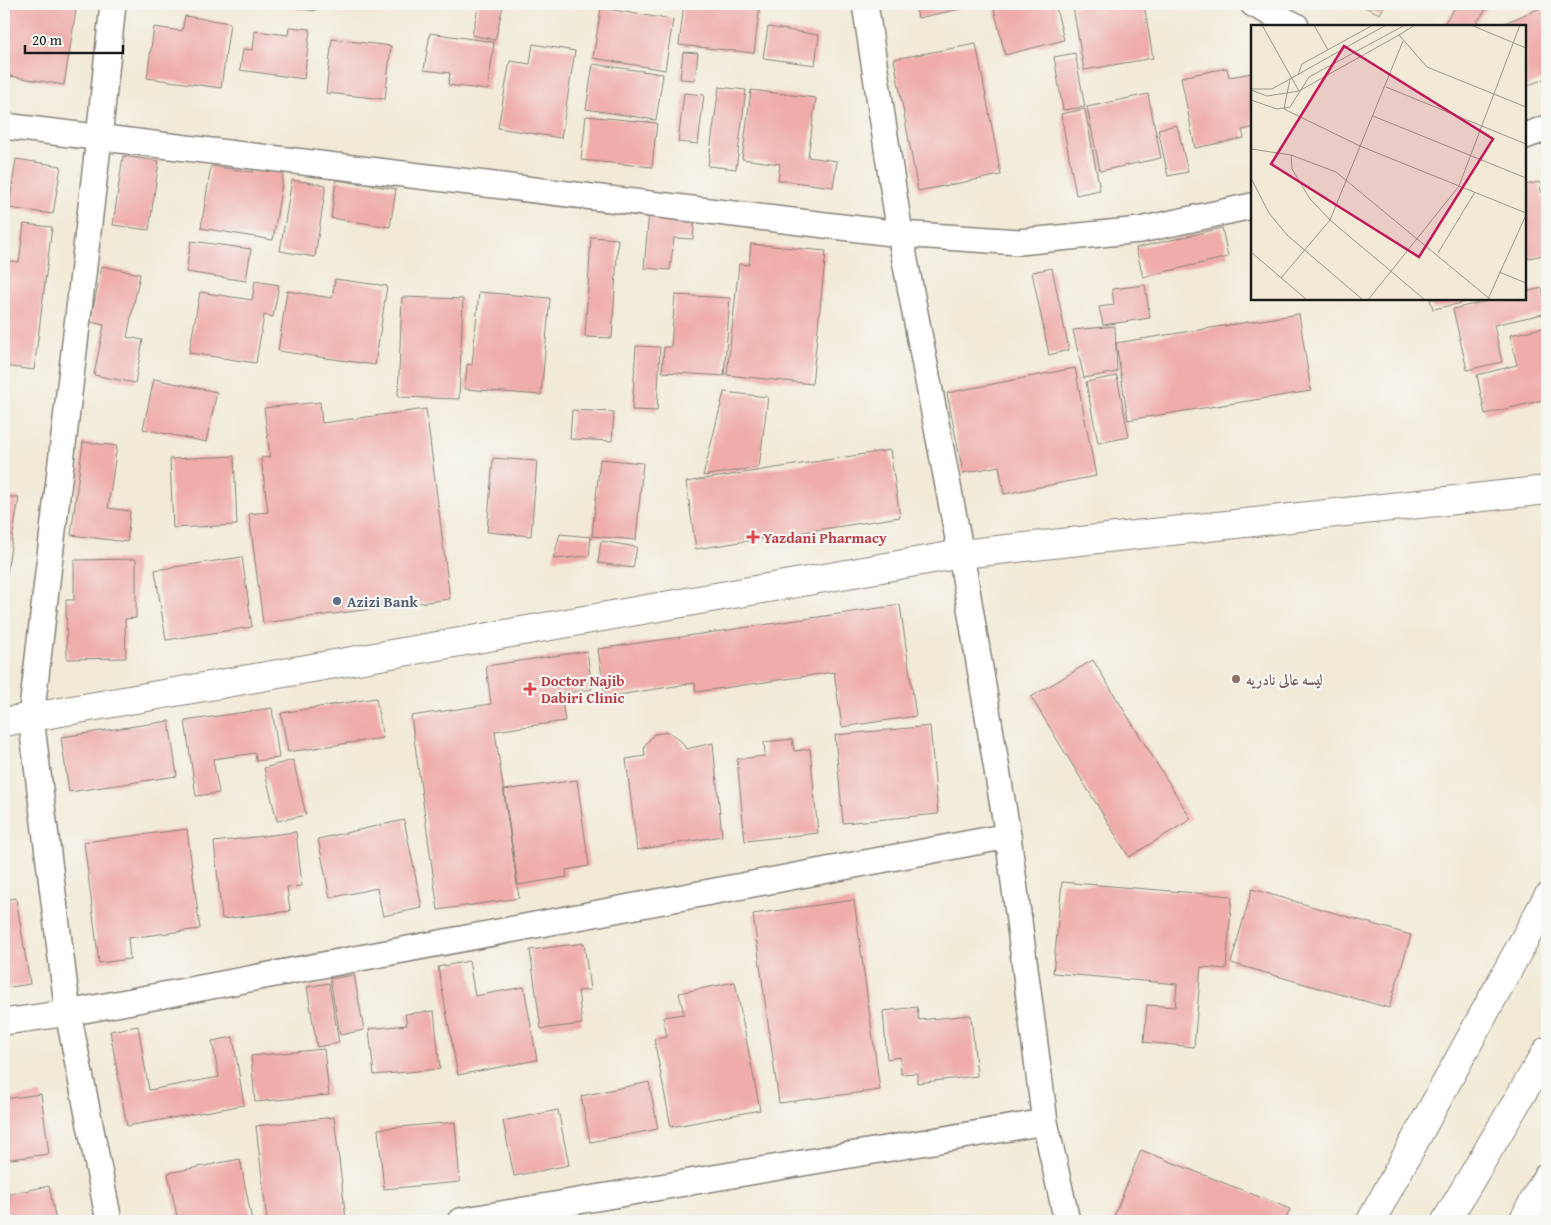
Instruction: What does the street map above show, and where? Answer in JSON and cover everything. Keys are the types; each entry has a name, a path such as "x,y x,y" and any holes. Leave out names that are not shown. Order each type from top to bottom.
{"main road":[{"path":"4,722 960,554 1547,490"},
{"path":"1371,1221 1547,898"},
{"path":"1446,1221 1547,1051"},
{"path":"1523,1221 1547,1177"}],"street":[{"path":"109,1221 68,1013 31,718 113,4"},
{"path":"865,4 900,234 960,554 1008,836 1045,1122 1067,1221"},
{"path":"1253,4 1294,25"},
{"path":"4,126 900,234 1019,242 1140,230 1251,206"},
{"path":"1526,136 1547,128"},
{"path":"4,1022 68,1013 1008,836"},
{"path":"460,1221 1045,1122"}],"building":[{"path":"4,4 77,4 64,85 4,75"},
{"path":"274,4 316,4 315,11"},
{"path":"479,4 503,6 495,40 472,35"},
{"path":"684,4 760,4 754,53 679,45"},
{"path":"915,4 965,4 965,8 918,18"},
{"path":"993,4 1055,4 1064,40 1005,55"},
{"path":"1090,4 1144,4 1153,58 1084,70 1073,7"},
{"path":"1358,4 1385,4 1380,14"},
{"path":"1458,4 1489,5 1475,25 1443,25"},
{"path":"1543,7 1547,18 1547,78 1526,86 1526,25 1499,25"},
{"path":"601,8 673,20 665,70 593,58"},
{"path":"185,16 230,23 221,88 147,78 154,27 182,31"},
{"path":"289,27 310,29 304,79 240,70 243,49 253,50 255,31 288,35"},
{"path":"768,27 819,35 815,65 763,58"},
{"path":"430,33 494,42 488,90 448,85 450,73 424,70"},
{"path":"332,39 391,46 385,99 326,93"},
{"path":"533,44 575,51 561,138 498,128 510,61 530,64"},
{"path":"976,44 1001,175 918,191 894,59"},
{"path":"683,52 698,53 695,80 680,79"},
{"path":"1075,53 1085,107 1063,110 1054,57"},
{"path":"593,64 663,74 656,120 586,109"},
{"path":"1227,68 1229,77 1251,73 1251,128 1242,130 1244,138 1195,148 1181,77"},
{"path":"719,87 746,90 736,169 708,166"},
{"path":"751,90 816,98 808,157 837,161 833,187 778,180 780,164 742,159"},
{"path":"684,93 704,95 698,144 678,142"},
{"path":"1148,94 1161,158 1100,171 1087,107"},
{"path":"1085,109 1100,190 1076,195 1061,114"},
{"path":"586,116 657,123 652,167 581,160"},
{"path":"1177,125 1188,172 1168,176 1158,129"},
{"path":"123,156 159,161 149,230 113,225"},
{"path":"16,159 61,166 53,214 9,208"},
{"path":"255,165 284,170 273,240 201,228 211,166 253,172"},
{"path":"292,180 326,185 315,257 280,251"},
{"path":"336,180 396,189 390,227 331,218"},
{"path":"1539,182 1547,219 1547,254 1526,259 1526,185"},
{"path":"649,212 695,216 693,239 674,238 670,270 644,268"},
{"path":"24,224 52,227 34,370 4,366 4,260 19,262"},
{"path":"1222,228 1228,257 1143,277 1136,248"},
{"path":"591,237 618,239 612,338 585,337"},
{"path":"191,241 251,249 246,281 186,272"},
{"path":"751,244 826,251 812,384 727,375 739,264 749,265"},
{"path":"102,266 140,274 127,337 143,340 135,383 94,375 104,325 90,322"},
{"path":"1052,268 1069,350 1049,355 1032,272"},
{"path":"335,279 387,286 375,365 278,351 287,291 332,298"},
{"path":"255,281 279,285 273,317 264,315 256,363 189,353 200,292 252,300"},
{"path":"1145,285 1150,318 1103,325 1099,307 1114,305 1112,289"},
{"path":"1542,288 1547,313 1494,325 1502,362 1467,370 1453,309 1492,300 1526,300 1526,292"},
{"path":"479,292 550,298 541,395 465,389 467,364 472,365"},
{"path":"675,295 730,298 724,376 662,372 664,347 671,347"},
{"path":"402,297 463,299 459,399 398,397"},
{"path":"1430,300 1462,300 1463,303 1433,309"},
{"path":"1299,314 1311,391 1128,420 1116,343"},
{"path":"1115,326 1117,372 1084,378 1073,330"},
{"path":"1547,327 1547,399 1485,414 1477,375 1517,365 1510,335"},
{"path":"636,346 660,347 657,411 632,410"},
{"path":"1075,368 1096,476 1004,494 999,466 963,473 947,393"},
{"path":"1117,376 1129,437 1098,443 1086,382"},
{"path":"154,379 217,392 206,442 143,429"},
{"path":"724,392 768,397 759,467 703,476"},
{"path":"320,402 322,423 426,409 450,599 263,623 249,514 268,512 261,458 270,457 264,408"},
{"path":"572,410 614,412 612,441 570,439"},
{"path":"83,442 117,446 108,508 130,511 127,542 71,535"},
{"path":"890,450 900,517 696,549 686,482"},
{"path":"234,456 237,525 173,528 170,459"},
{"path":"493,458 537,461 531,536 487,532"},
{"path":"600,459 643,463 636,540 592,536"},
{"path":"4,497 19,497 5,584 4,584"},
{"path":"560,534 591,537 589,556 553,559"},
{"path":"601,541 637,547 633,568 598,563"},
{"path":"242,557 252,627 166,640 155,570"},
{"path":"136,559 136,618 125,619 126,658 67,659 66,600 74,600 74,560"},
{"path":"900,605 916,716 842,727 834,672 696,692 695,683 605,697 598,649"},
{"path":"587,651 592,689 561,694 565,721 495,731 519,898 438,910 411,716 491,704 486,666"},
{"path":"1093,660 1191,819 1129,857 1031,697"},
{"path":"376,698 383,738 288,752 281,713"},
{"path":"272,708 279,758 256,761 255,753 213,759 219,793 196,796 185,721"},
{"path":"169,721 177,776 69,792 61,737"},
{"path":"930,726 938,814 843,823 835,735"},
{"path":"669,732 681,741 686,749 713,743 722,836 637,850 626,759 645,756 644,746 654,734"},
{"path":"792,739 794,751 810,749 818,833 745,841 737,759 765,756 764,742"},
{"path":"293,760 306,815 277,821 264,768"},
{"path":"577,780 589,866 566,870 567,877 518,885 504,790"},
{"path":"404,820 422,908 383,916 377,888 330,898 318,839"},
{"path":"187,829 200,929 128,938 130,959 99,963 84,842"},
{"path":"296,832 302,886 287,887 290,911 222,919 214,842"},
{"path":"1062,882 1232,896 1226,969 1201,967 1194,1047 1144,1042 1147,1005 1175,1007 1177,984 1053,973"},
{"path":"1252,889 1411,935 1389,1008 1231,963"},
{"path":"16,898 30,984 4,988 4,900"},
{"path":"854,900 880,1090 779,1103 753,914"},
{"path":"584,943 590,990 578,991 582,1024 541,1029 530,950"},
{"path":"469,961 475,996 524,987 537,1060 458,1075 438,967"},
{"path":"354,975 364,1030 340,1035 330,979"},
{"path":"735,982 760,1110 671,1127 654,1039 667,1037 663,1017 684,1014 679,993"},
{"path":"329,983 339,1043 317,1047 307,987"},
{"path":"917,1007 919,1020 971,1015 977,1076 917,1083 917,1073 901,1074 900,1057 887,1059 883,1011"},
{"path":"434,1011 440,1069 374,1075 369,1029 407,1025 405,1014"},
{"path":"138,1026 149,1090 219,1077 212,1041 233,1037 244,1105 127,1126 110,1031"},
{"path":"324,1049 329,1095 255,1102 251,1056"},
{"path":"649,1082 658,1129 590,1142 581,1096"},
{"path":"41,1094 49,1154 4,1160 4,1099"},
{"path":"558,1110 569,1165 514,1176 503,1121"},
{"path":"334,1117 346,1219 267,1221 256,1126"},
{"path":"455,1122 460,1182 384,1189 378,1129"},
{"path":"1141,1150 1290,1209 1285,1221 1112,1221"},
{"path":"240,1159 252,1221 178,1221 168,1173"},
{"path":"49,1186 56,1221 4,1221 4,1195"}],"place":[{"name":"Yazdani Pharmacy","path":"753,537"},
{"name":"Azizi Bank","path":"337,601"},
{"name":"لیسه عالی نادریه","path":"1236,679"},
{"name":"Doctor Najib Dabiri Clinic","path":"530,689"}]}
